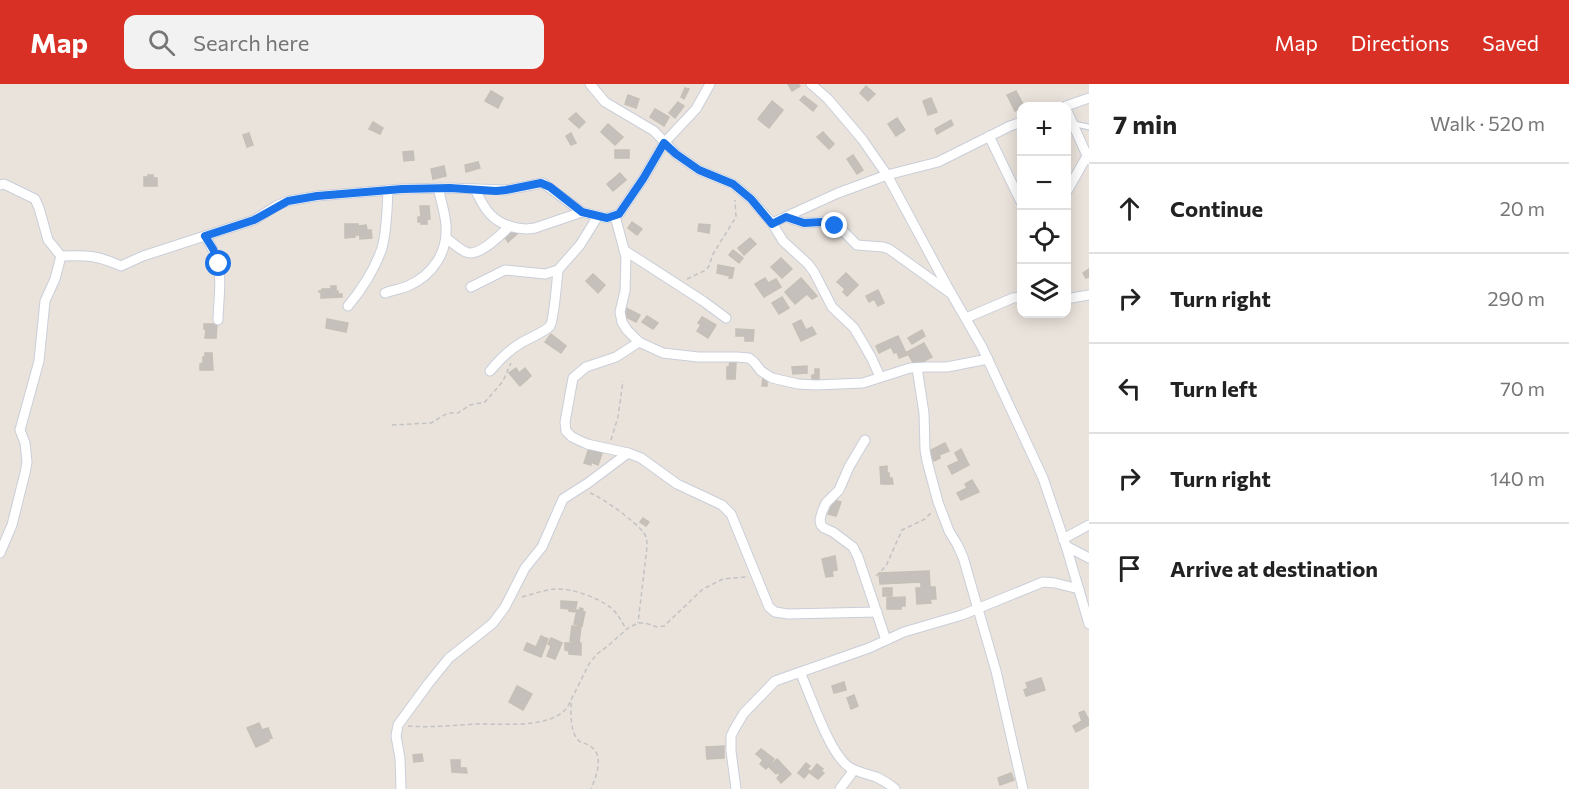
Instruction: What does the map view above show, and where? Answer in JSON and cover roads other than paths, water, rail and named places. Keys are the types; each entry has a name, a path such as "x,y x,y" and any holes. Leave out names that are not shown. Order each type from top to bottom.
{"street":[{"path":"590,84 605,102 654,131 676,154 699,170 733,184 751,199 783,241 814,272 832,307 854,328 872,358 880,377"},
{"path":"61,256 86,255 104,258 121,266 143,256 254,220 288,201 388,190 438,188 506,190 543,183 582,212 607,218 615,216 619,214 643,179 664,143 696,109 710,84"},
{"path":"812,84 862,139 887,175 966,318 1042,478 1065,543 1089,624"},
{"path":"1071,106 1089,98"},
{"path":"772,224 838,193 887,175 938,162 1017,124"},
{"path":"1071,124 1088,158 1071,185"},
{"path":"990,136 1017,193"},
{"path":"0,185 4,184 35,199 48,240 61,256"},
{"path":"386,293 421,279 439,260 446,238 446,223 438,188"},
{"path":"475,189 491,215 502,223 527,230 582,212"},
{"path":"348,306 360,292 381,248 388,190"},
{"path":"471,287 505,270 545,274 558,270 580,245 598,216"},
{"path":"615,216 626,257 621,317 627,330 639,342 663,353 698,357 749,358 760,371 772,378 798,384 855,384 910,368 947,367 987,359"},
{"path":"786,217 804,223 831,224 839,228 857,245 889,249 952,294"},
{"path":"446,238 466,252 474,253 480,251 510,226"},
{"path":"205,236 219,264 221,283 218,320"},
{"path":"624,250 726,318"},
{"path":"0,553 12,525 25,473 27,462 25,443 20,430 39,360 45,301 55,279 61,256"},
{"path":"490,371 507,353 551,324 558,270"},
{"path":"1071,298 1089,295"},
{"path":"966,318 1017,298"},
{"path":"639,342 616,357 586,367 575,375 571,380 565,422 566,431 582,442 641,458 677,484 724,507 731,514 769,607 775,612 788,614 877,612"},
{"path":"917,368 924,413 925,450 938,502 949,531 963,557 996,671 1023,789"},
{"path":"865,440 839,490 826,503 820,520 824,528 853,547 886,640"},
{"path":"401,789 400,758 396,736 398,725 444,664 493,622 510,600 525,568 542,547 561,501 628,453"},
{"path":"1065,543 1089,525"},
{"path":"1065,543 1089,558"},
{"path":"736,789 731,736 744,712 773,683 868,648 904,632 963,615 1043,582 1078,589"},
{"path":"800,672 835,751 854,770 875,777 896,789"},
{"path":"840,789 854,770"}],"lane":[{"path":"1071,122 1089,127"}]}
